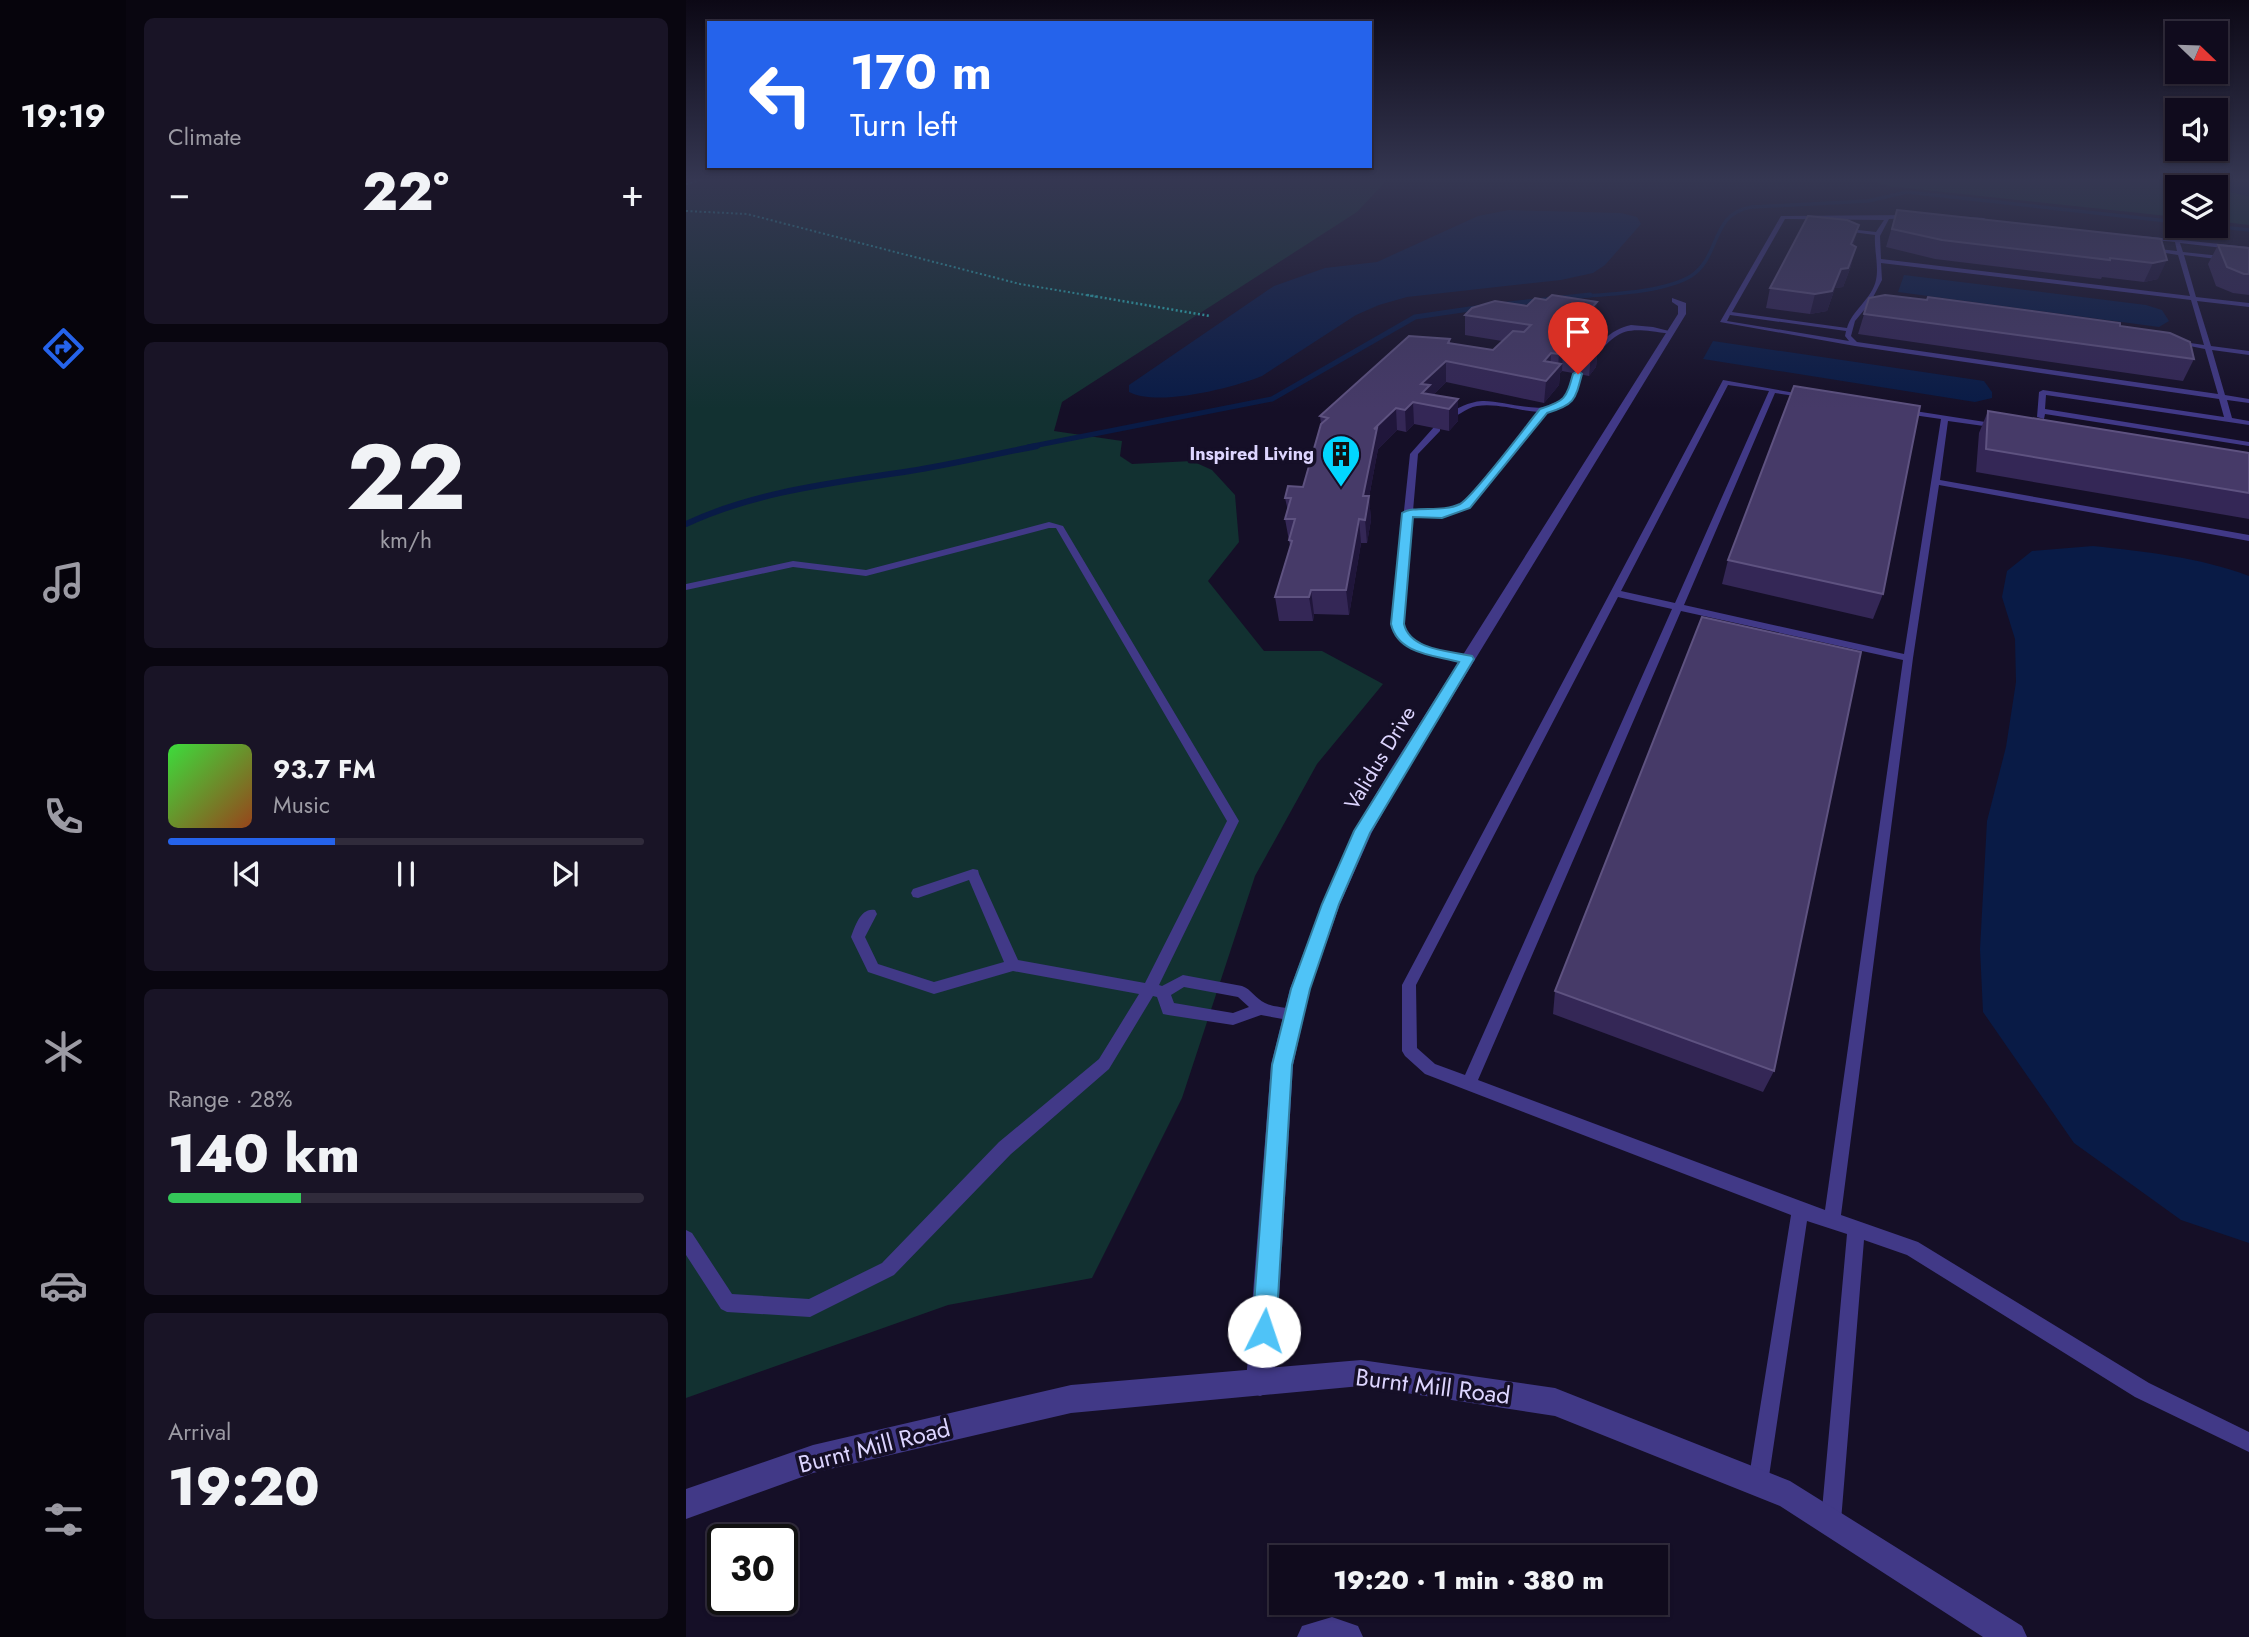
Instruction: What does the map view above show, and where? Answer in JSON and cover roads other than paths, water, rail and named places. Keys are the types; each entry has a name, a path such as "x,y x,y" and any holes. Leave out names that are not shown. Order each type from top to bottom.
{"street":[{"name":"Validus Drive","path":"1260,1382 1282,1065 1300,989 1331,904 1363,831 1682,314 1683,305 1675,300"},
{"name":"Burnt Mill Road","path":"686,1504 813,1459 1070,1399 1361,1373 1555,1402 1758,1483 1790,1496 2011,1637"},
{"path":"1313,1637 1332,1633 1347,1637"}],"lane":[{"path":"1761,256 1723,323 2249,401"},
{"path":"1855,344 1848,336 1852,321 1868,301 1879,280 1880,256"},
{"path":"2181,256 2229,420"},
{"path":"2204,256 2249,261"},
{"path":"1880,261 2249,305"},
{"path":"1868,301 1881,302"},
{"path":"1729,313 1850,330"},
{"path":"1585,366 1612,332 1623,327 1670,332"},
{"path":"2166,341 2249,353"},
{"path":"1446,419 1458,407 1480,401 1544,411 1563,405 1571,397 1578,374"},
{"path":"1823,398 1727,382 1409,985 1410,1051 1430,1069 1832,1221 1912,1248 2142,1390 2249,1442"},
{"path":"1469,1084 1773,390"},
{"path":"2040,422 2043,392 2249,423"},
{"path":"1885,408 2013,429"},
{"path":"1408,513 1442,514 1466,506 1544,411"},
{"path":"2041,411 2249,444"},
{"path":"1832,1221 1908,659 1945,418"},
{"path":"1437,429 1414,454 1397,624 1399,634 1407,643 1467,659"},
{"path":"1935,482 2249,538"},
{"path":"686,587 793,564 866,573 1049,526 1059,526 1233,821 1156,991 1104,1064 1005,1148 888,1269 810,1308 727,1303 686,1239"},
{"path":"1615,593 1908,659"},
{"path":"918,893 973,874 1013,965"},
{"path":"870,915 858,937 873,968 934,988 1013,965 1156,991 1183,981 1242,992 1261,1009"},
{"path":"1156,991 1168,1009 1177,1012 1233,1019 1261,1009 1294,1015"},
{"path":"1758,1483 1800,1209"},
{"path":"1831,1522 1856,1229"}],"water":[{"path":"1389,256 1613,256 1593,273 1561,280 1407,297 1379,305 1356,315 1262,376 1249,381 1176,397 1158,398 1129,392 1129,385 1274,286 1325,268 1377,262"},
{"path":"1904,275 2146,305 2162,310 2169,321 2159,327 1898,292"},
{"path":"1713,341 1984,381 1992,392 1992,398 1975,402 1703,359"},
{"path":"2093,546 2192,560 2249,576 2249,1243 2181,1220 2074,1143 1983,1012 1980,949 1987,821 2006,747 2016,682 2015,639 2002,597 2007,571 2032,551"}],"waterway":[{"path":"1574,297 1618,294 1666,286 1691,276 1701,268 1708,256"},
{"path":"1500,305 1590,295"},
{"path":"1028,447 1272,399 1415,317 1483,307"},
{"path":"686,524 740,503 768,496 1037,446"}],"place":[{"name":"Inspired Living","path":"1341,488"}]}
